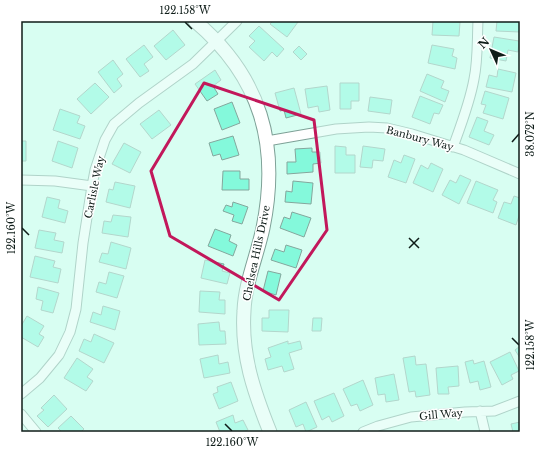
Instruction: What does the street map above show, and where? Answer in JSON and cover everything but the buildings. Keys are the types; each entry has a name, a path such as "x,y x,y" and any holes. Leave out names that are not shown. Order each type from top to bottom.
{"street":[{"name":"Chelsea Hills Drive","path":"195,21 232,58 249,87 256,103 267,141 269,160 269,194 263,229 247,286 244,311 247,366 259,405 270,432"},
{"name":"Carlisle Way","path":"21,394 40,378 59,355 70,332 76,309 83,243 95,170 105,140 114,124 139,103 193,64 237,21"},
{"path":"453,147 474,81 477,61 478,21"},
{"name":"Banbury Way","path":"267,141 336,128 369,126 387,128 464,150 520,174"},
{"path":"21,180 55,181 92,186"},
{"name":"Gill Way","path":"363,432 378,426 411,417 494,411 520,401"},
{"path":"480,411 485,432"},
{"path":"21,414 36,432"}],"highlighted area":[{"path":"204,83 314,120 327,230 279,300 170,236 151,171"}]}
